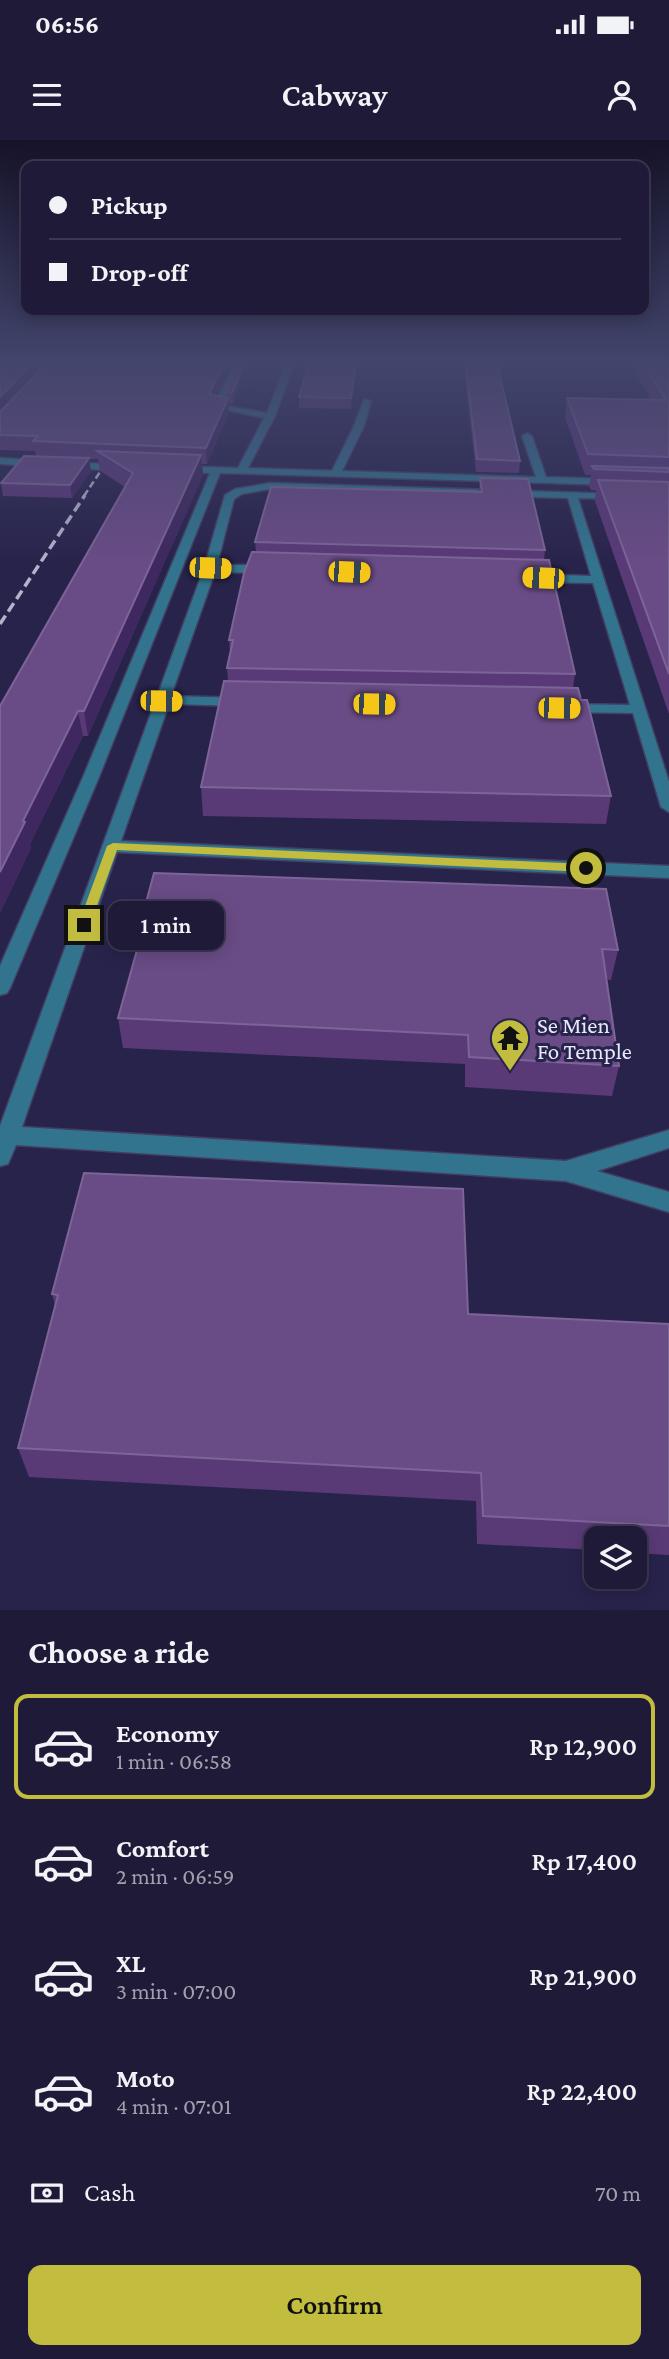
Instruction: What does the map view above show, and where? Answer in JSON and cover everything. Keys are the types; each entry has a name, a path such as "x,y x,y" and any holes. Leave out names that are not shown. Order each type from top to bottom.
{"street":[{"path":"242,470 264,428"},
{"path":"336,473 356,428"},
{"path":"527,436 542,480"},
{"path":"0,461 141,468"},
{"path":"166,469 631,482"},
{"path":"0,988 91,777 216,470"},
{"path":"0,1157 210,568 229,497 246,489 270,486 628,497"},
{"path":"572,495 669,807"},
{"path":"210,568 279,570"},
{"path":"515,578 599,580"},
{"path":"161,701 257,702"},
{"path":"557,708 639,709"},
{"path":"113,846 669,872"},
{"path":"7,1135 566,1171 669,1202"},
{"path":"566,1171 669,1139"}],"building":[{"path":"0,428 215,428 206,448 33,441 38,436 0,435"},
{"path":"473,428 512,428 520,461 477,459"},
{"path":"578,428 669,428 669,457 588,454"},
{"path":"97,451 201,455 84,711 78,711 0,872 0,706 133,473"},
{"path":"24,456 89,458 70,485 1,483"},
{"path":"592,466 669,468 669,472 594,469"},
{"path":"480,478 528,479 545,550 255,542 271,487 482,492"},
{"path":"598,480 669,482 669,674"},
{"path":"252,552 549,560 575,674 227,668 233,640 229,640 244,573"},
{"path":"224,681 578,688 581,700 587,700 611,796 201,787"},
{"path":"154,873 606,889 618,950 602,949 619,1066 469,1057 468,1035 118,1018 142,932 138,932"},
{"path":"84,1173 463,1189 468,1314 669,1324 669,1526 483,1516 481,1473 18,1448 58,1295 52,1294"}],"railway":[{"path":"84,496 112,454"},
{"path":"0,624 85,495"}],"place":[{"name":"Se Mien Fo Temple","path":"510,1072"}],"route":[{"path":"84,925 113,846 586,868"}]}
